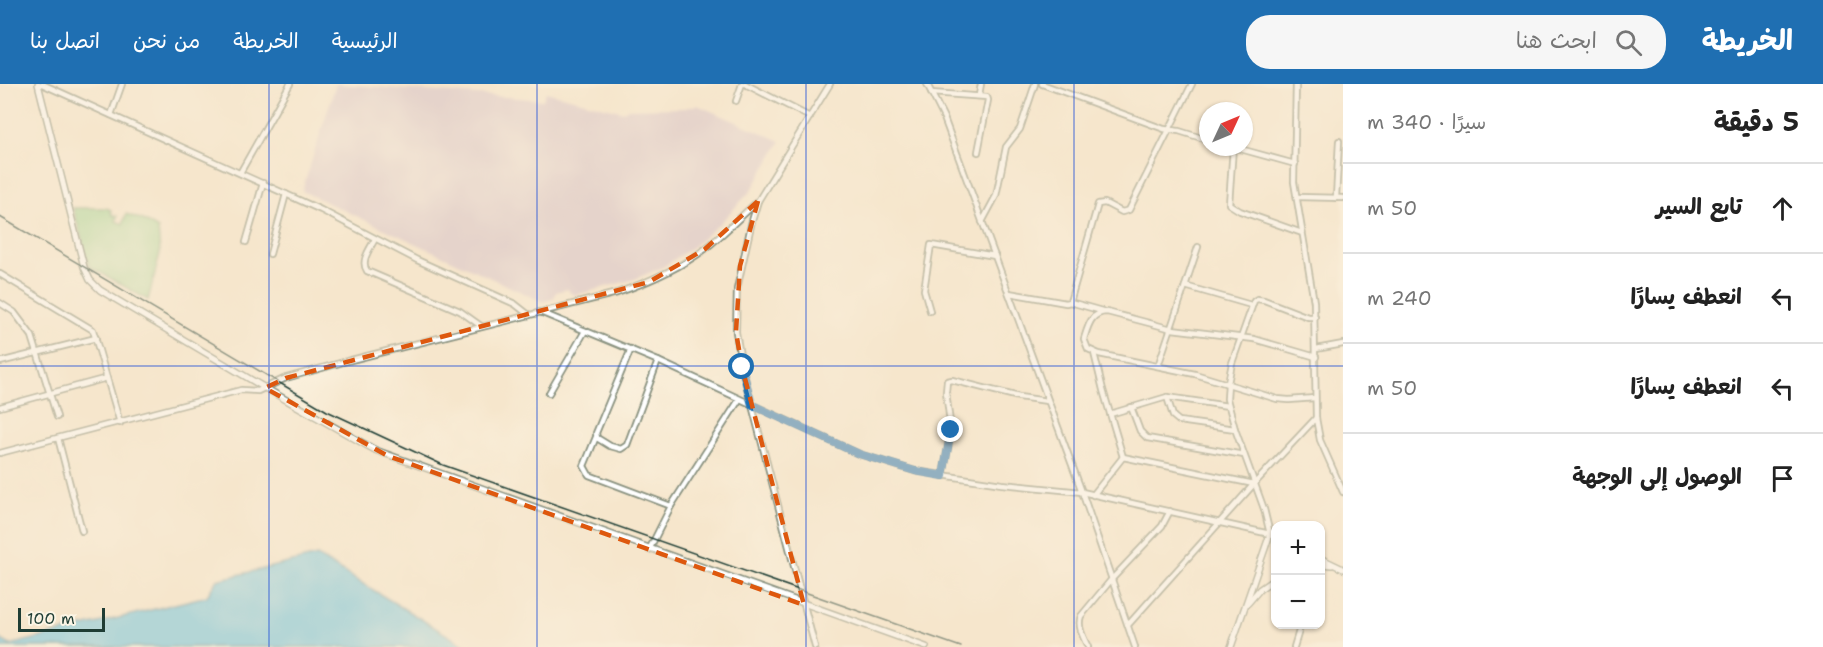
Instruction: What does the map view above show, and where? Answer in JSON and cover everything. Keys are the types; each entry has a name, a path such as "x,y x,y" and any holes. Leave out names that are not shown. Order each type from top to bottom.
{"street":[{"path":"40,84 332,215 417,260 515,304 529,315"},
{"path":"40,84 76,240 90,280 100,290 265,388 388,456 926,647"},
{"path":"111,115 122,84"},
{"path":"240,173 290,84"},
{"path":"736,101 743,84 810,117"},
{"path":"0,453 241,390 258,391 286,378 649,282 705,249 758,201 830,84"},
{"path":"927,84 944,118 1009,292 1082,492 1135,647"},
{"path":"979,95 981,84"},
{"path":"982,223 998,188 1006,147 1020,129 1035,84"},
{"path":"1042,84 1168,130 1199,137"},
{"path":"1070,302 1098,204 1105,202 1122,212 1129,210 1192,84"},
{"path":"1296,84 1294,164 1315,317 1316,418 1320,440 1343,492"},
{"path":"931,93 986,97 988,100 978,152"},
{"path":"1335,198 1339,141"},
{"path":"1253,153 1294,164"},
{"path":"1232,156 1229,204 1240,211 1302,233"},
{"path":"246,242 263,183"},
{"path":"270,254 286,194"},
{"path":"1297,197 1343,198"},
{"path":"758,201 740,266 736,332 742,367 815,647"},
{"path":"375,239 364,260 367,271 460,311 481,326"},
{"path":"930,311 924,290 931,245 995,256"},
{"path":"1158,366 1198,248"},
{"path":"0,274 93,330 120,423"},
{"path":"1185,286 1251,306"},
{"path":"1009,292 1070,302 1172,329 1254,339 1316,357"},
{"path":"1271,529 1228,406 1228,383 1251,306 1257,299 1308,317 1315,317"},
{"path":"0,303 23,321 32,336 57,417"},
{"path":"540,312 658,361 859,454 896,466 943,476 1082,492 1271,535"},
{"path":"1107,312 1094,316 1086,333 1085,345 1094,353 1228,383 1277,399 1315,398"},
{"path":"549,393 585,332"},
{"path":"0,362 96,338"},
{"path":"1316,349 1343,344"},
{"path":"631,349 598,425 596,437 584,466 587,473 671,506"},
{"path":"1094,353 1124,457"},
{"path":"596,437 610,446 621,449 626,447 658,361"},
{"path":"0,407 107,378"},
{"path":"943,476 951,430 946,392 947,381 952,380 1019,397 1047,401"},
{"path":"1110,414 1167,397 1228,406"},
{"path":"1167,397 1173,416 1179,421 1235,429"},
{"path":"649,550 671,506 740,399"},
{"path":"1131,407 1140,431 1147,438 1244,455"},
{"path":"1128,625 1316,418"},
{"path":"58,438 82,531"},
{"path":"1124,457 1254,484"},
{"path":"1093,495 1124,457"},
{"path":"1088,647 1079,621 1111,580 1162,526 1170,512"},
{"path":"1232,647 1244,608 1271,540"},
{"path":"1325,560 1343,569"},
{"path":"1325,565 1336,566"},
{"path":"1244,608 1260,589 1271,581"},
{"path":"1294,647 1299,629"}],"highlighted area":[{"path":"758,201 740,266 736,332 742,367 804,605 388,456 265,388 286,378 649,282 705,249"}],"shaded area":[{"path":"336,84 543,100 546,92 624,112 627,109 685,108 697,105 781,141 751,191 694,246 663,267 635,279 576,295 570,293 568,289 556,292 554,298 543,302 302,191"}],"green space":[{"path":"73,208 106,208 111,210 112,215 117,216 116,221 123,224 126,214 158,229 160,253 148,300 89,266"}],"water":[{"path":"317,556 467,647 0,647 0,639 10,645 207,596 217,580"}],"railway":[{"path":"0,217 327,411 443,465 961,647"}],"route":[{"path":"742,367 752,405 859,454 887,464 943,476 951,430"}]}
